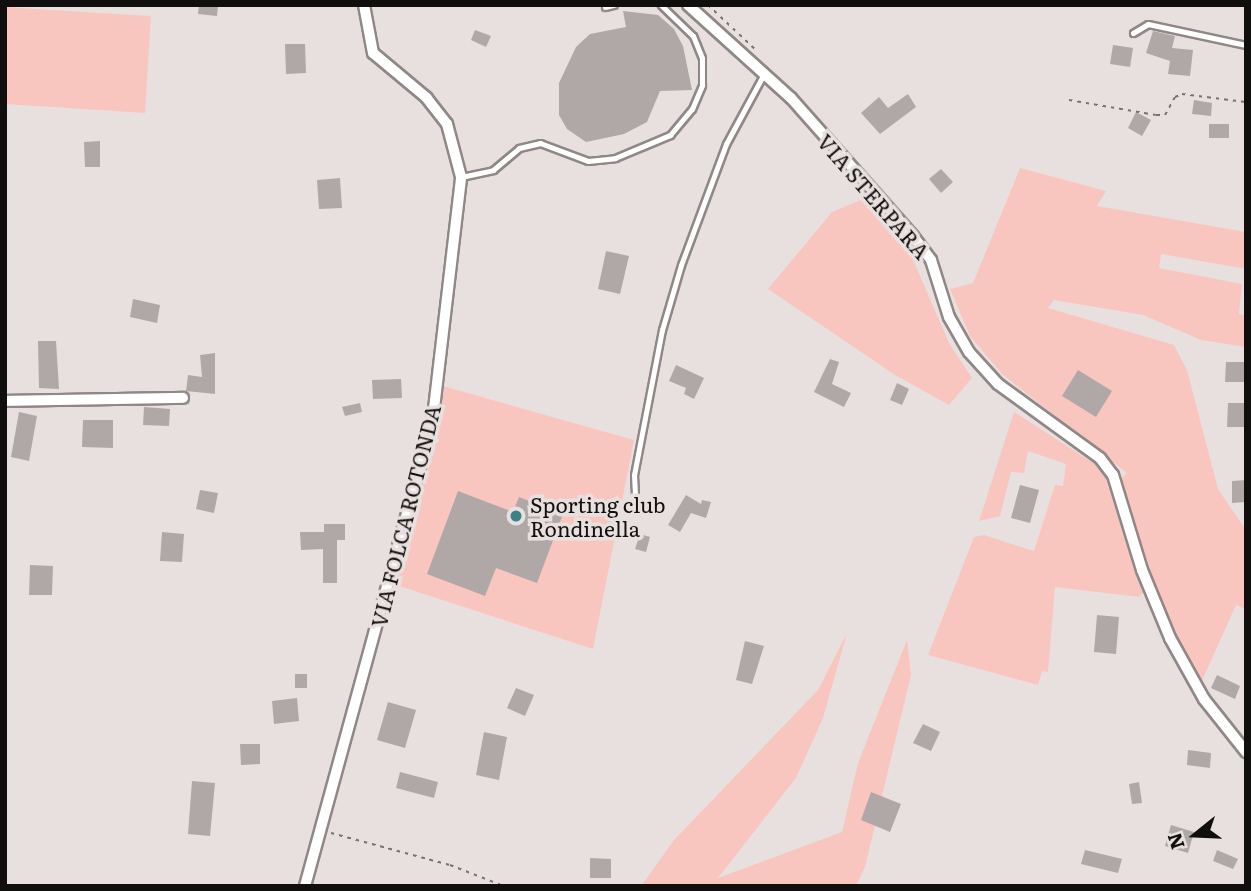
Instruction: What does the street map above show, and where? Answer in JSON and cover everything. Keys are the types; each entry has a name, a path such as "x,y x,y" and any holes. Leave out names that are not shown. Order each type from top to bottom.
{"street":[{"name":"VIA FOLCA ROTONDA","path":"305,886 433,417 461,177 447,124 426,98 373,53 365,5"},
{"name":"VIA STERPARA","path":"688,5 765,72 913,236 931,260 949,317 969,352 998,384 1100,458 1113,475 1142,570 1170,638 1204,699 1246,752"},
{"path":"5,401 183,398"}],"lane":[{"path":"605,7 614,5"},
{"path":"461,177 493,170 519,148 540,143 588,162 641,149 670,135 692,109 702,85 702,58 693,36 661,5"},
{"path":"1133,33 1148,24 1246,45"},
{"path":"635,494 634,475 662,330 677,278 726,144 765,72"}],"path":[{"path":"1069,100 1156,115 1164,115 1175,97 1182,94 1246,102"},
{"path":"319,830 450,865 504,886"}],"shaded area":[{"path":"5,7 151,16 145,113 5,104"},
{"path":"1020,168 1106,191 1097,206 1246,232 1246,269 1161,254 1159,268 1242,284 1239,314 1246,316 1246,347 1201,340 1143,315 1054,300 1048,308 1174,345 1187,370 1218,489 1246,530 1246,609 1236,605 1201,683 1172,627 1140,547 1121,479 1127,473 1002,374 970,336 950,289 973,283"},
{"path":"868,197 905,241 949,343 972,378 949,405 895,375 768,289 832,212"},
{"name":"Sporting club Rondinella","path":"443,386 634,440 593,649 396,585"},
{"path":"1014,412 1095,464 1105,476 1144,592 1139,597 1055,587 1048,672 1042,671 1038,685 928,655 974,537 984,535 1034,551 1055,485 1063,486 1066,464 1028,451 1024,473 1011,472 1000,516 979,521"},
{"path":"847,633 823,718 796,778 718,878 842,832 858,763 907,640 911,675 865,867 856,886 641,886 674,840 818,690"}],"building":[{"path":"199,5 218,5 217,16 198,14"},
{"path":"623,11 658,15 674,29 683,46 692,90 660,91 647,122 624,134 586,142 567,129 559,115 559,83 576,47 590,34 626,27"},
{"path":"475,30 491,36 486,47 471,40"},
{"path":"1153,31 1175,36 1172,48 1193,50 1190,76 1168,74 1170,61 1146,53"},
{"path":"285,44 305,44 306,73 286,74"},
{"path":"1113,45 1133,48 1130,67 1110,64"},
{"path":"908,94 916,107 880,134 861,113 879,97 888,108"},
{"path":"1194,100 1212,103 1211,116 1192,114"},
{"path":"1136,112 1151,120 1142,136 1128,128"},
{"path":"1209,124 1229,124 1229,138 1209,138"},
{"path":"100,141 100,167 85,167 84,142"},
{"path":"941,169 953,182 941,193 929,179"},
{"path":"340,178 342,208 319,209 317,180"},
{"path":"606,251 629,256 620,294 598,289"},
{"path":"133,299 160,305 157,323 130,317"},
{"path":"38,341 56,341 59,389 39,388"},
{"path":"215,353 215,394 186,391 188,375 202,377 200,355"},
{"path":"830,359 839,362 832,384 851,393 844,407 814,392"},
{"path":"1226,362 1246,362 1246,382 1225,382"},
{"path":"676,365 704,378 694,399 684,394 686,388 669,381"},
{"path":"1078,370 1112,391 1096,417 1062,396"},
{"path":"401,379 402,398 373,399 372,380"},
{"path":"897,383 909,389 902,405 890,400"},
{"path":"360,403 362,412 345,416 342,407"},
{"path":"1228,403 1244,403 1244,427 1227,427"},
{"path":"144,407 170,409 169,426 143,425"},
{"path":"19,412 37,416 29,461 11,457"},
{"path":"83,420 113,420 113,448 82,447"},
{"path":"1246,480 1246,502 1232,503 1232,481"},
{"path":"1020,485 1039,490 1030,523 1011,518"},
{"path":"200,490 218,493 214,513 196,509"},
{"path":"458,491 513,512 519,497 563,514 537,583 496,568 485,596 427,574"},
{"path":"686,495 701,504 702,500 711,502 706,518 691,513 680,532 668,525"},
{"path":"324,524 345,524 345,540 337,540 337,583 323,583 323,549 301,550 300,532 324,532"},
{"path":"162,532 184,534 182,562 160,561"},
{"path":"640,534 650,537 646,552 635,549"},
{"path":"30,565 53,566 52,595 29,595"},
{"path":"1097,615 1119,617 1116,654 1094,652"},
{"path":"745,641 764,646 752,684 736,680"},
{"path":"295,674 307,674 307,688 295,688"},
{"path":"1217,675 1240,686 1235,699 1211,688"},
{"path":"516,688 534,695 525,716 507,708"},
{"path":"297,698 299,721 274,724 272,701"},
{"path":"388,702 416,710 405,748 377,740"},
{"path":"923,724 940,732 931,751 913,743"},
{"path":"484,732 507,737 499,780 476,775"},
{"path":"240,744 260,744 260,764 241,765"},
{"path":"1188,750 1211,753 1210,768 1187,765"},
{"path":"400,772 438,782 434,798 396,788"},
{"path":"192,781 215,783 210,836 188,834"},
{"path":"1139,782 1142,803 1132,804 1129,784"},
{"path":"871,792 901,804 890,832 861,820"},
{"path":"1171,825 1194,832 1188,853 1165,846"},
{"path":"1085,850 1122,859 1118,873 1081,864"},
{"path":"1217,850 1238,859 1233,869 1213,861"},
{"path":"590,858 611,859 611,878 590,878"}],"place":[{"name":"Sporting club Rondinella","path":"516,516"}]}
